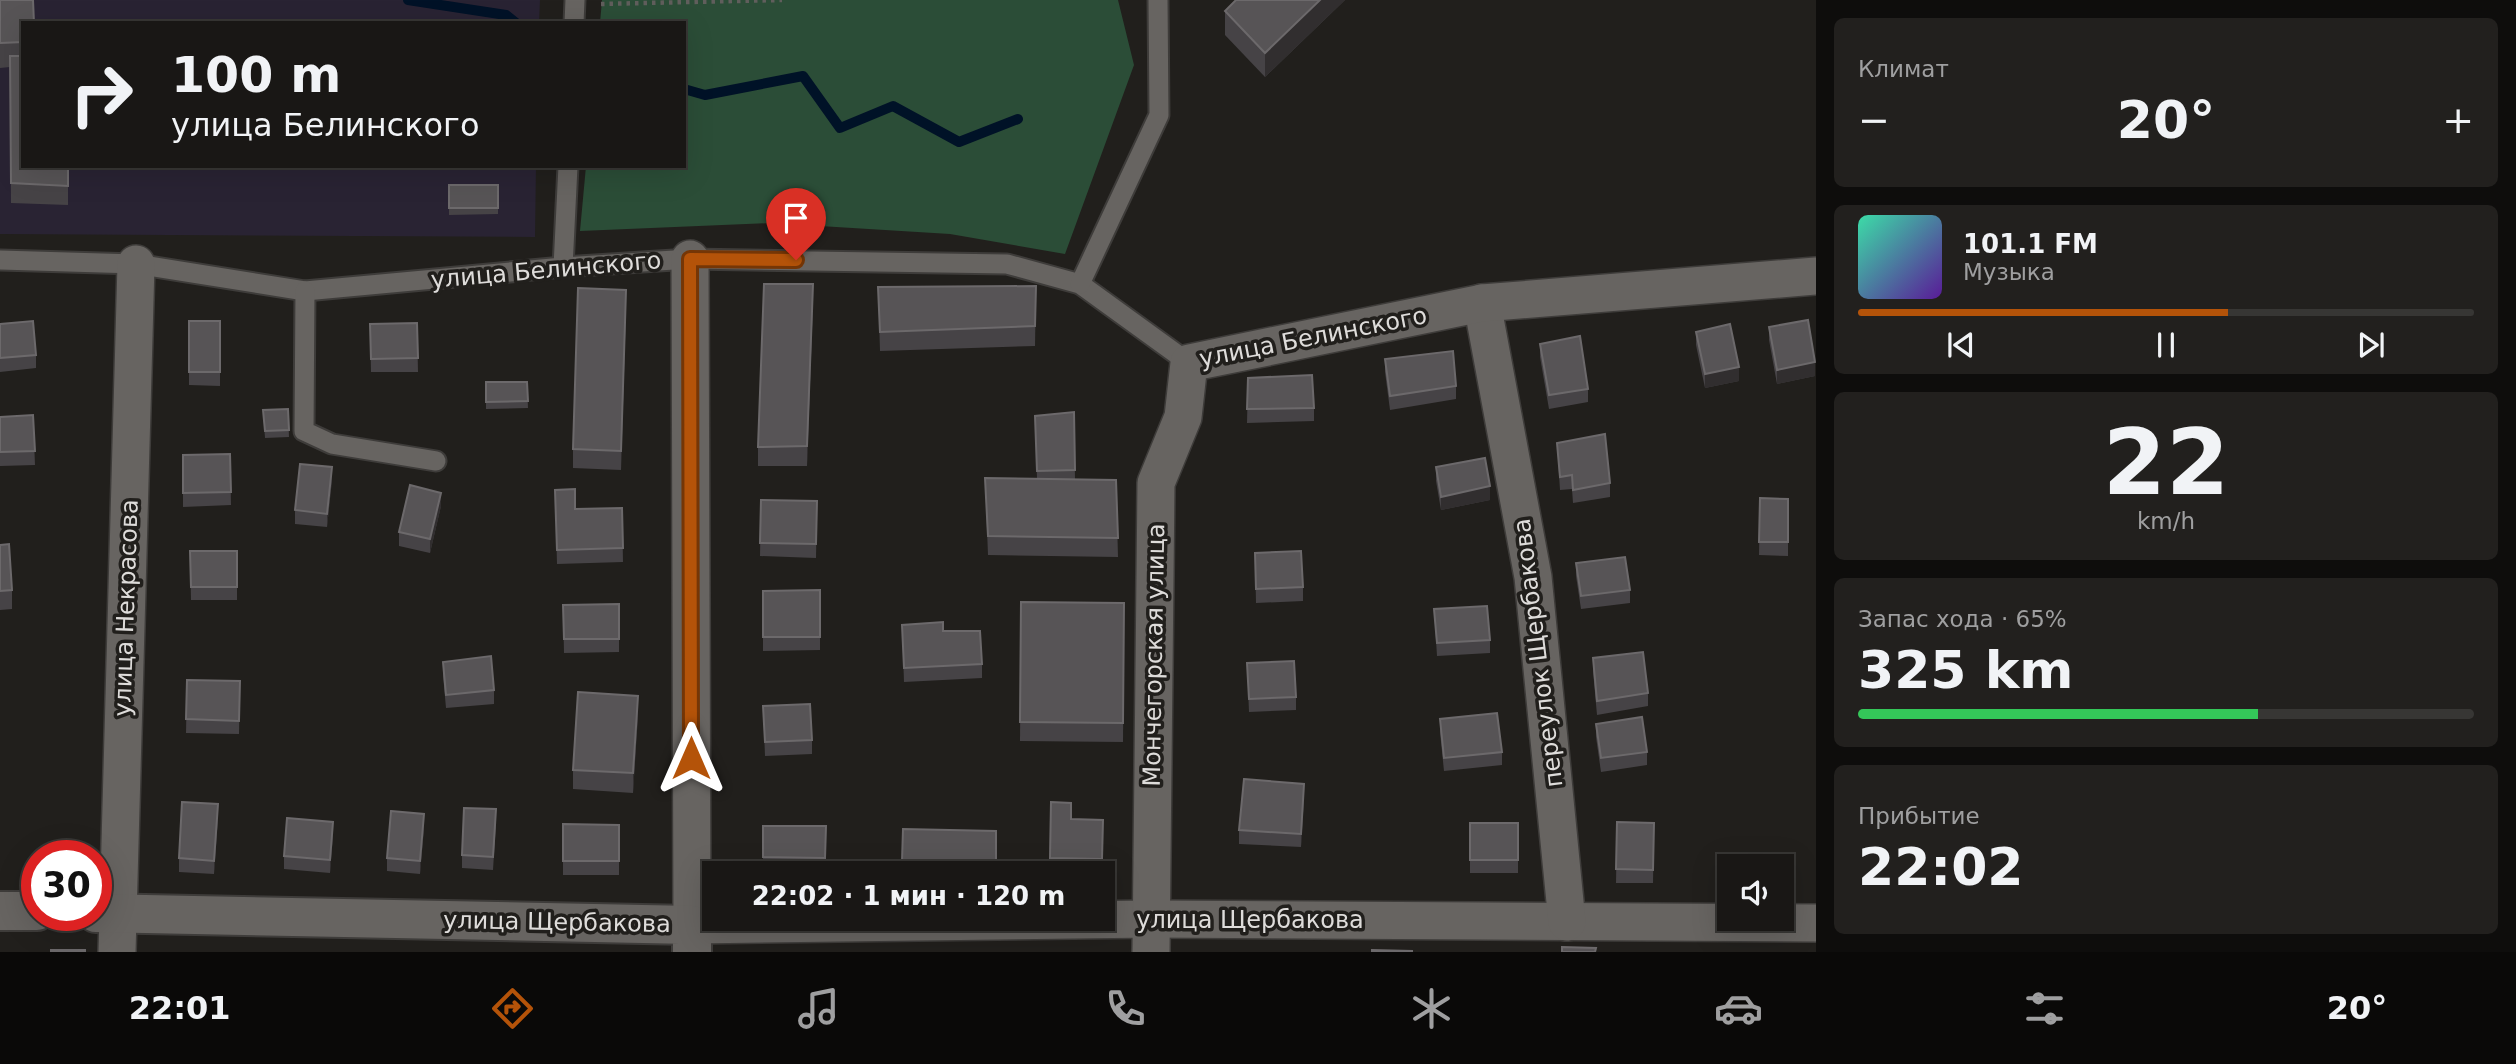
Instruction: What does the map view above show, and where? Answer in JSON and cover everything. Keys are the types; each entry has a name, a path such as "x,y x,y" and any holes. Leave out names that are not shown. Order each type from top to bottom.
{"street":[{"path":"690,259 692,939"},
{"name":"улица Некрасова","path":"110,840 136,264"},
{"name":"улица Белинского","path":"1189,363 1482,303 1816,276"},
{"name":"переулок Щербакова","path":"1482,303 1533,577 1567,922"},
{"name":"Мончегорская улица","path":"1151,935 1156,483 1183,417 1189,363"},
{"path":"0,911 21,911"},
{"name":"улица Щербакова","path":"112,913 692,939 1151,935 1567,922 1816,923"},
{"name":"улица Некрасова","path":"112,931 117,952"}],"lane":[{"path":"1080,284 1159,115 1159,1"},
{"path":"563,267 568,168"},
{"name":"улица Белинского","path":"0,260 136,264 305,291 563,267 690,259 1007,264 1080,284 1189,363"},
{"path":"305,291 304,430 331,444 436,461"}],"path":[{"path":"575,9 782,0"}],"shaded area":[{"path":"0,0 540,0 539,21 21,21 21,168 536,168 535,237 0,234"}],"green space":[{"path":"602,0 1118,0 1134,65 1065,254 950,234 771,223 580,231 586,168 686,168 686,21 600,21"}],"building":[{"path":"0,0 33,0 34,21 21,21 21,42 0,43"},
{"path":"1236,0 1320,0 1265,53 1225,11"},
{"path":"10,56 21,56 21,168 68,168 68,186 11,183"},
{"path":"449,185 498,185 498,208 449,208"},
{"path":"764,284 813,284 807,446 758,447"},
{"path":"1036,286 1035,326 880,332 878,287"},
{"path":"578,288 626,290 621,451 573,449"},
{"path":"1808,320 1815,362 1777,370 1769,327"},
{"path":"33,321 36,355 0,358 0,324"},
{"path":"189,321 220,321 220,372 189,372"},
{"path":"417,323 418,358 371,359 370,324"},
{"path":"1730,324 1739,367 1705,374 1696,332"},
{"path":"1580,336 1588,389 1549,395 1540,344"},
{"path":"1453,351 1456,386 1390,396 1385,359"},
{"path":"1312,375 1314,408 1247,409 1248,378"},
{"path":"486,382 527,382 528,401 486,402"},
{"path":"288,409 289,430 265,431 263,410"},
{"path":"1074,412 1075,470 1037,471 1035,416"},
{"path":"33,415 35,451 0,452 0,417"},
{"path":"1605,434 1610,483 1573,490 1572,475 1560,477 1557,443"},
{"path":"230,454 231,492 183,493 183,455"},
{"path":"1485,458 1490,486 1441,497 1436,467"},
{"path":"300,464 332,467 327,514 295,510"},
{"path":"985,478 1116,480 1118,538 988,536"},
{"path":"410,485 441,493 430,539 399,532"},
{"path":"575,489 575,509 622,508 623,548 557,550 555,490"},
{"path":"1760,498 1788,499 1788,542 1759,542"},
{"path":"761,500 817,501 816,544 760,543"},
{"path":"9,544 12,590 0,591 0,545"},
{"path":"190,551 237,551 237,587 191,587"},
{"path":"1301,551 1303,587 1256,589 1255,553"},
{"path":"1625,557 1630,590 1581,596 1576,563"},
{"path":"820,590 820,637 763,637 763,591"},
{"path":"1021,602 1124,603 1123,723 1020,722"},
{"path":"619,604 619,639 564,639 563,605"},
{"path":"1487,606 1490,640 1437,643 1434,609"},
{"path":"943,622 943,631 980,631 982,664 904,668 902,625"},
{"path":"1643,652 1648,693 1597,701 1593,658"},
{"path":"491,656 494,690 446,695 443,662"},
{"path":"1294,661 1296,697 1249,699 1247,663"},
{"path":"187,680 240,681 239,721 186,719"},
{"path":"578,692 638,696 633,773 573,770"},
{"path":"810,704 812,740 765,742 763,706"},
{"path":"1497,713 1502,752 1444,758 1440,719"},
{"path":"1642,717 1647,752 1601,758 1596,724"},
{"path":"1244,779 1304,784 1301,834 1239,830"},
{"path":"182,802 218,804 214,861 179,858"},
{"path":"1051,802 1071,803 1071,819 1103,820 1102,859 1050,858"},
{"path":"464,808 496,809 493,857 462,855"},
{"path":"391,811 424,814 420,861 387,858"},
{"path":"287,818 333,822 330,860 284,856"},
{"path":"1617,822 1654,823 1653,870 1616,869"},
{"path":"1470,823 1518,823 1518,860 1470,860"},
{"path":"563,824 619,825 619,861 563,861"},
{"path":"763,826 826,826 825,858 763,857"},
{"path":"903,829 996,831 996,861 902,861"},
{"path":"1562,947 1596,948 1595,952 1562,952"},
{"path":"85,950 85,952 51,952"},
{"path":"1412,951 1412,952 1372,952"}],"waterway":[{"path":"408,0 506,15 514,21"},
{"path":"686,90 705,95 803,76 840,128 893,106 959,142 1018,119"}],"route":[{"path":"691,758 690,259 796,260"}]}
